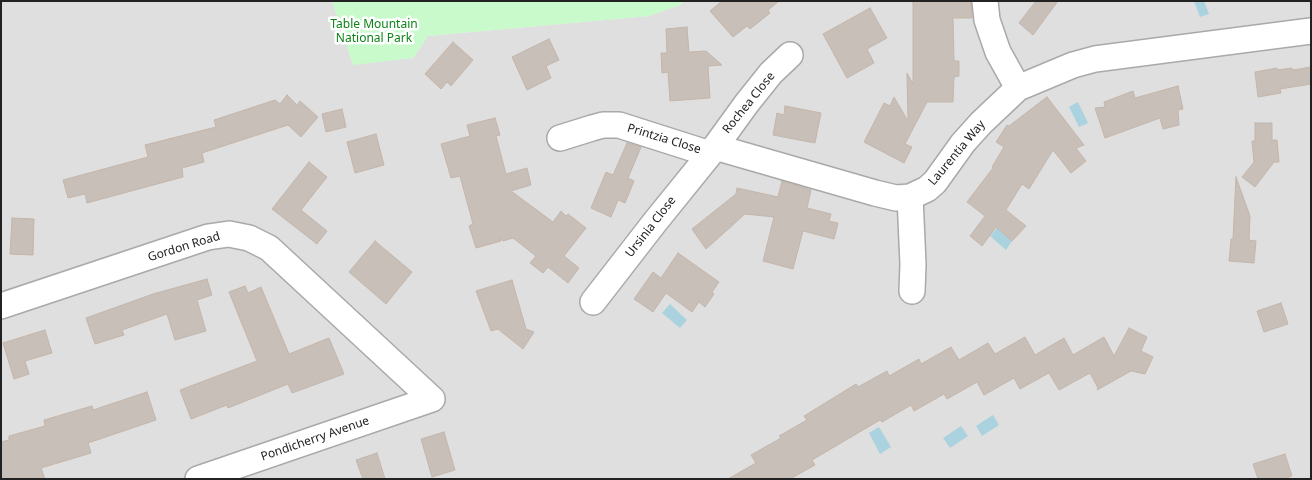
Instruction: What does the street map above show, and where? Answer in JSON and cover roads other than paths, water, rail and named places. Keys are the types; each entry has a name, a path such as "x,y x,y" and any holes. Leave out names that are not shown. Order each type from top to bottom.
{"street":[{"path":"984,1 987,20 998,52 1018,88"},
{"name":"Laurentia Way","path":"903,198 927,189 935,182 980,123 1018,88 1073,65 1095,59 1311,31"},
{"name":"Rochea Close","path":"712,150 771,73 790,55"},
{"name":"Printzia Close","path":"560,138 603,125 618,126 712,150"},
{"path":"712,150 903,198 913,264 907,291"},
{"name":"Ursinia Close","path":"593,302 712,150"},
{"name":"Gordon Road","path":"1,306 208,238 230,234 249,238 269,248 432,399"},
{"name":"Pondicherry Avenue","path":"198,479 432,399"}],"water":[{"path":"1194,1 1204,1 1209,14 1200,17"},
{"path":"1078,102 1088,123 1079,127 1069,107"},
{"path":"997,228 1012,241 1006,250 990,236"},
{"path":"670,304 687,320 680,328 662,313"},
{"path":"993,415 999,425 982,436 976,426"},
{"path":"961,426 968,436 950,448 943,438"},
{"path":"879,427 891,447 880,454 869,433"}],"park label":[{"name":"Table Mountain National Park","path":"374,32"}]}
